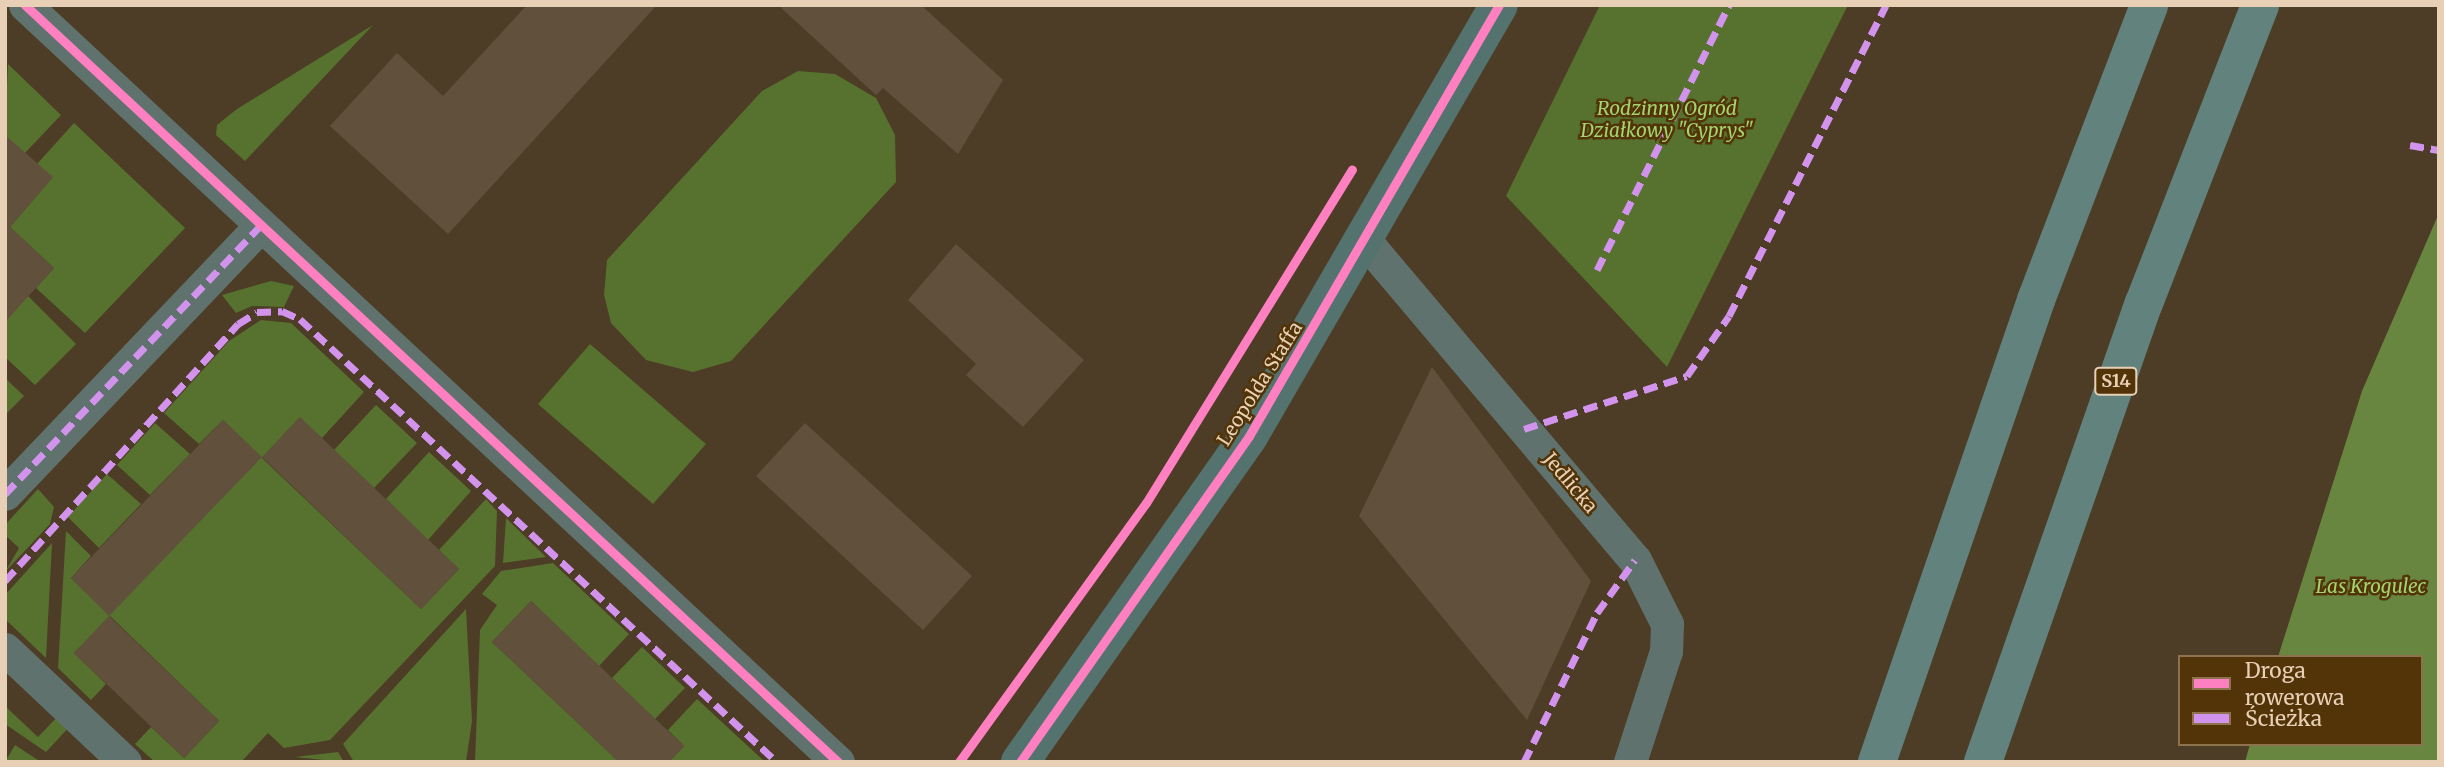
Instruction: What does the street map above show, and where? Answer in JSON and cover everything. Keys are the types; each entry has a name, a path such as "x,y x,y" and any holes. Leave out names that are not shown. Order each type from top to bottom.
{"highway":[{"path":"1877,762 2036,300 2149,5"},
{"name":"S14","path":"1983,762 2144,303 2260,5"}],"street":[{"path":"25,5 838,762"},
{"name":"Leopolda Staffa","path":"1020,762 1206,502 1366,242 1499,5"},
{"path":"5,494 260,226"},
{"name":"Jedlicka","path":"1366,242 1641,571 1667,624 1666,651 1630,762"},
{"path":"5,649 125,762"}],"green space":[{"name":"Rodzinny Ogród Działkowy \"Cyprys\"","path":"1600,5 1848,5 1667,367 1506,196"},
{"path":"373,25 245,161 216,135 217,125 237,109"},
{"path":"8,64 61,115 25,153 5,136"},
{"path":"798,71 835,74 876,98 895,135 896,182 731,361 693,372 646,360 611,323 604,295 607,260 762,91"},
{"path":"74,123 185,228 85,333 36,288 54,268 10,227 52,178 37,164"},
{"name":"Las Krogulec","path":"2439,213 2439,762 2245,762 2249,746 2423,746 2423,655 2279,655 2362,391"},
{"path":"271,281 294,286 284,307 252,306 236,313 222,295"},
{"path":"28,296 76,344 35,385 5,357 5,321"},
{"path":"261,320 291,323 364,392 322,438 299,418 262,458 421,609 459,569 439,550 486,499 497,511 495,566 330,740 284,748 268,733 241,762 155,762 135,744 151,727 184,758 219,721 110,616 74,653 106,684 91,700 58,668 66,531 91,556 71,578 109,615 261,457 223,420 199,444 164,413 229,341"},
{"path":"590,344 706,444 653,504 538,404"},
{"path":"5,378 24,396 5,415"},
{"path":"376,405 417,443 374,488 334,450"},
{"path":"155,423 190,454 150,495 117,465"},
{"path":"429,452 471,491 428,540 386,499"},
{"path":"107,474 141,504 99,548 68,517"},
{"path":"38,489 54,507 50,524 5,572 19,548 5,535 5,525"},
{"path":"506,518 546,557 503,563"},
{"path":"52,543 46,658 5,619 5,595"},
{"path":"553,563 629,634 599,666 531,601 492,642 619,762 475,762 480,630 497,605 482,594 501,571"},
{"path":"466,609 472,721 466,762 354,762 343,744"},
{"path":"642,647 685,688 655,719 612,678"},
{"path":"697,699 765,762 669,762 684,746 668,730"},
{"path":"5,706 38,737 60,714 72,724 46,752 5,724"},
{"path":"15,745 41,762 5,762"},
{"path":"338,752 344,762 295,757"}],"building":[{"path":"527,5 657,5 448,234 330,126 397,53 443,96"},
{"path":"778,5 921,5 1003,80 958,154 883,88 876,95"},
{"path":"5,135 53,177 10,227 54,268 5,322"},
{"path":"956,244 1084,360 1023,427 966,375 976,364 908,300"},
{"path":"1432,367 1591,581 1527,720 1359,516"},
{"path":"300,417 459,569 421,609 262,457"},
{"path":"223,420 262,457 109,616 71,578"},
{"path":"805,423 972,576 923,630 756,476"},
{"path":"531,601 684,746 669,762 619,762 492,642"},
{"path":"109,616 219,721 184,758 74,653"}],"marked path":[{"path":"1597,270 1729,5"},
{"path":"1524,429 1687,376 1729,316 1886,5"},
{"path":"2410,145 2439,150"},
{"path":"5,494 260,226"},
{"path":"5,581 238,324 257,312 282,311 300,319 777,762"},
{"path":"1524,762 1597,613 1635,560"}],"cycle path":[{"path":"25,5 838,762"},
{"path":"1020,762 1249,436 1499,5"},
{"path":"959,762 1146,503 1352,169"}]}
